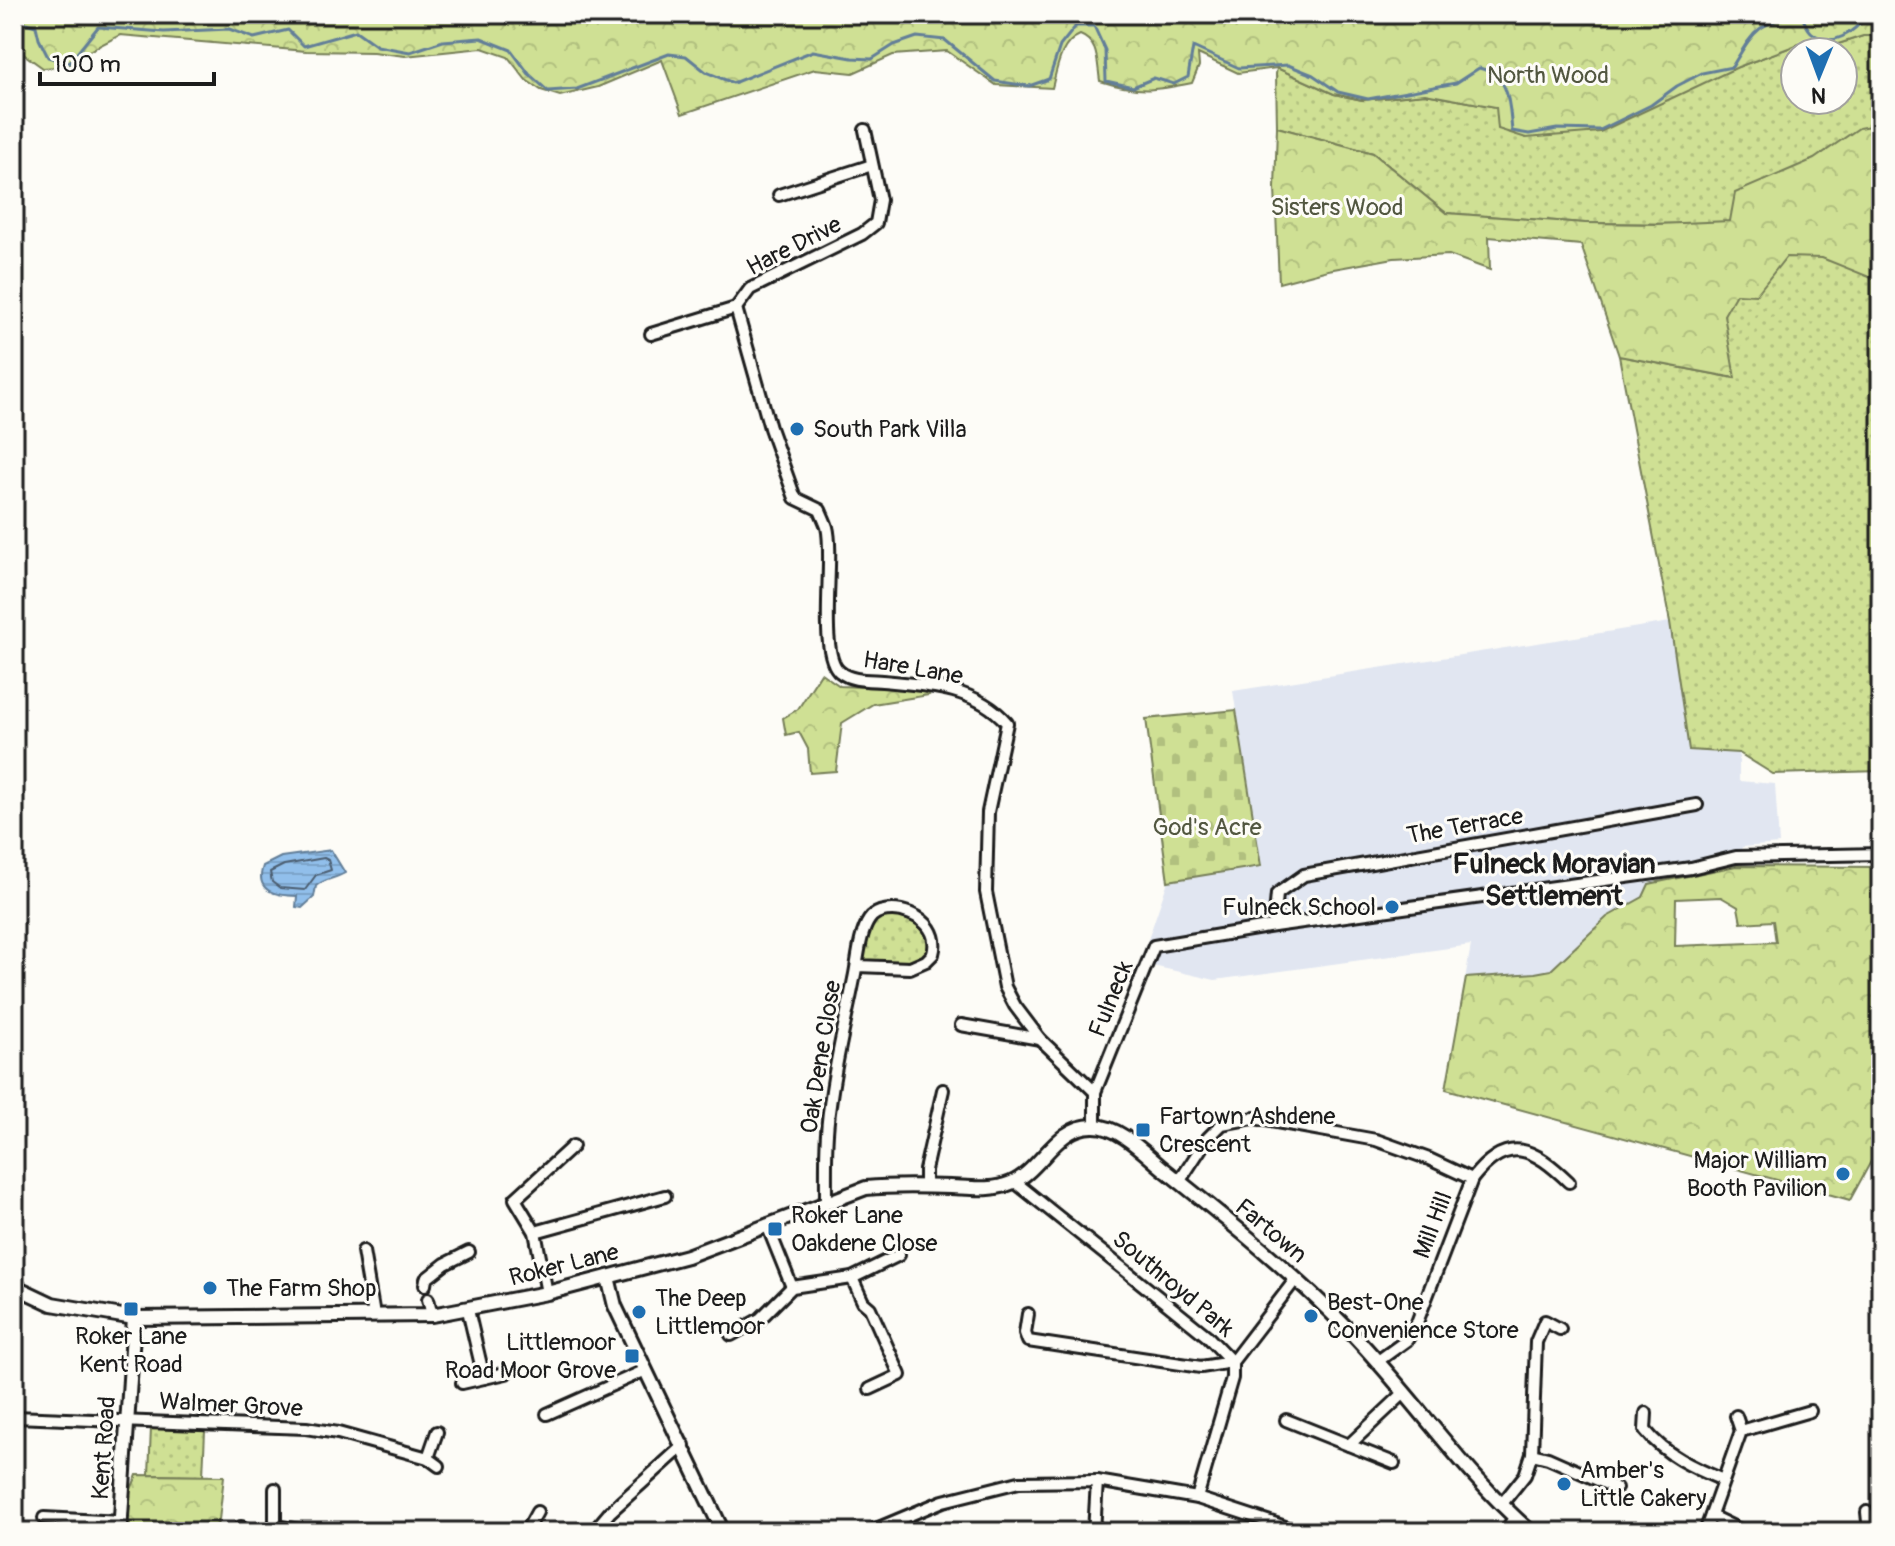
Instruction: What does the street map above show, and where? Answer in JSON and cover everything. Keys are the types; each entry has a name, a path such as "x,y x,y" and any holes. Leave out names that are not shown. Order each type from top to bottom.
{"street":[{"name":"Hare Drive","path":"736,308 750,289 862,234 876,223 880,200 865,130"},
{"path":"779,195 872,165"},
{"path":"651,334 736,308"},
{"name":"Hare Lane","path":"736,308 770,428 795,498 820,510 827,528 829,643 837,671 852,679 933,686 962,693 996,710 1007,723 988,812 986,892 1005,987 1040,1039 1095,1092"},
{"name":"The Terrace","path":"1274,926 1277,894 1304,875 1697,805"},
{"name":"Fulneck","path":"1095,1126 1095,1092 1154,946 1274,926 1691,868 1736,857 1881,854"},
{"name":"Oak Dene Close","path":"826,1202 829,1105 857,966 867,923 877,911 884,909 919,918 932,931 935,939 933,954 918,965 910,968 857,966"},
{"path":"961,1025 1040,1039"},
{"path":"925,1186 925,1170 943,1090"},
{"path":"1179,1182 1207,1139 1222,1124 1254,1118 1376,1140 1472,1179 1484,1164 1506,1150 1528,1150 1554,1175 1569,1182"},
{"path":"1015,1182 1075,1129 1095,1126"},
{"name":"Fartown","path":"1095,1126 1125,1138 1295,1280 1378,1361 1403,1394 1501,1505 1531,1532"},
{"path":"547,1293 535,1232 515,1199 573,1146"},
{"name":"Mill Hill","path":"1378,1361 1407,1340 1416,1325 1472,1179"},
{"name":"Roker Lane","path":"14,1286 52,1304 134,1318 432,1315 547,1293 687,1256 866,1188 925,1186 995,1189 1015,1182"},
{"name":"Southroyd Park","path":"1015,1182 1207,1336 1232,1362"},
{"path":"535,1232 665,1196"},
{"path":"767,1225 792,1287"},
{"path":"363,1251 374,1315"},
{"path":"425,1285 426,1279 445,1264 469,1252"},
{"path":"731,1335 760,1319 792,1287 852,1278 899,1255"},
{"path":"608,1277 615,1306 723,1532"},
{"path":"852,1278 863,1302 870,1308 900,1375"},
{"path":"1197,1498 1232,1378 1232,1362 1295,1280"},
{"path":"428,1299 432,1315"},
{"path":"468,1310 484,1378"},
{"name":"Southroyd Park","path":"1028,1314 1025,1333 1028,1341 1201,1367 1232,1362"},
{"name":"Kent Road","path":"120,1527 134,1318"},
{"path":"1501,1505 1525,1475 1532,1454 1536,1342 1545,1321 1560,1329"},
{"path":"547,1414 646,1370"},
{"path":"870,1389 912,1370"},
{"path":"462,1383 506,1373"},
{"path":"1349,1445 1403,1394"},
{"path":"1741,1431 1810,1411"},
{"path":"1646,1413 1645,1430 1655,1443 1679,1459 1723,1480"},
{"path":"1705,1532 1741,1431 1736,1416"},
{"name":"Walmer Grove","path":"14,1417 306,1428 338,1433 428,1458 439,1466"},
{"path":"1286,1420 1394,1463"},
{"path":"428,1458 437,1432"},
{"path":"593,1532 610,1512 684,1445"},
{"path":"1532,1454 1616,1488"},
{"path":"1094,1532 1097,1481"},
{"path":"869,1532 943,1501 1019,1482 1097,1481 1197,1498 1301,1532"},
{"path":"275,1489 270,1529 311,1532"},
{"path":"526,1532 537,1512"},
{"path":"1867,1512 1869,1532"},
{"path":"1711,1516 1744,1532"},
{"path":"44,1518 120,1527"},
{"path":"1505,1532 1514,1518"},
{"path":"241,1527 253,1532"}],"shaded area":[{"name":"Fulneck School","path":"1670,622 1689,749 1739,753 1739,781 1775,784 1779,844 1742,847 1736,866 1649,884 1643,897 1607,916 1881,1143 1850,1200 1446,1089 1471,945 1215,980 1140,963 1168,881 1260,866 1233,691"}],"green space":[{"name":"North Wood","path":"14,14 1431,14 1444,17 1468,14 1881,14 1881,36 1779,36 1779,52 1738,67 1600,132 1526,138 1498,129 1496,107 1425,94 1362,100 1334,94 1277,68 1238,73 1198,54 1199,66 1192,83 1146,90 1125,88 1100,81 1094,48 1080,35 1064,50 1052,88 996,85 947,51 893,55 853,73 815,69 682,114 662,60 598,87 560,96 541,90 526,80 508,57 482,48 405,56 120,35 87,52 70,66 43,68 15,48 14,55"},
{"path":"1881,36 1881,771 1773,774 1739,753 1689,750 1670,622 1619,356 1734,378 1697,224 1585,223 1446,213 1373,153 1277,127 1277,68 1334,94 1362,100 1425,94 1496,107 1738,67 1779,52 1779,116 1859,116 1859,37"},
{"name":"Sisters Wood","path":"1881,124 1881,277 1874,279 1822,258 1786,257 1756,295 1736,294 1724,315 1735,378 1619,356 1581,245 1489,237 1490,270 1449,255 1394,258 1279,283 1275,188 1277,127 1373,153 1446,213 1585,223 1657,224 1730,221 1735,193 1814,159 1859,128"},
{"path":"821,673 840,686 927,690 929,695 873,704 842,723 836,771 810,773 808,749 799,732 786,735 783,718 798,709"},
{"name":"God's Acre","path":"1236,710 1261,866 1168,881 1146,719"},
{"path":"1736,866 1881,867 1881,1143 1850,1200 1446,1089 1466,978 1551,970 1607,917 1643,897 1649,884","holes":["1721,897 1738,907 1741,923 1773,921 1776,942 1675,946 1676,899"]},
{"path":"877,911 919,918 935,946 918,965 857,966 867,923"},
{"path":"151,1428 205,1431 203,1476 149,1475"},
{"path":"137,1475 224,1476 219,1520 214,1532 120,1532 122,1511"}],"water":[{"path":"331,850 345,873 316,886 314,897 302,908 296,907 297,896 269,891 262,882 263,866 281,857"}],"waterway":[{"path":"14,22 36,26 48,57 69,63 98,27 164,32 229,29 254,38 288,30 304,46 356,31 377,46 410,52 443,41 481,38 511,50 529,74 548,91 577,89 669,54 686,56 706,72 733,83 813,51 872,59 894,45 917,37 945,40 995,81 1029,86 1049,79 1060,46 1076,26 1094,26 1105,50 1106,81 1133,87 1154,78 1174,84 1188,77 1193,47 1239,68 1288,65 1313,75 1338,92 1368,99 1456,83 1479,68 1497,77 1503,84 1509,101 1512,131 1529,134 1557,129 1600,130 1651,105 1702,73 1732,67 1752,36 1774,21 1801,14 1811,32 1827,40 1850,32 1868,14"}],"place":[{"name":"South Park Villa","path":"797,429"},
{"name":"Fulneck School","path":"1392,907"},
{"name":"Fartown Ashdene Crescent","path":"1143,1130"},
{"name":"Major William Booth Pavilion","path":"1843,1174"},
{"name":"Roker Lane Oakdene Close","path":"775,1229"},
{"name":"The Farm Shop","path":"210,1288"},
{"name":"Roker Lane Kent Road","path":"131,1309"},
{"name":"The Deep Littlemoor","path":"639,1312"},
{"name":"Best-One Convenience Store","path":"1311,1316"},
{"name":"Littlemoor Road Moor Grove","path":"632,1356"},
{"name":"Amber's Little Cakery","path":"1564,1484"}],"district":[{"name":"Fulneck Moravian Settlement","path":"1554,880"}]}
